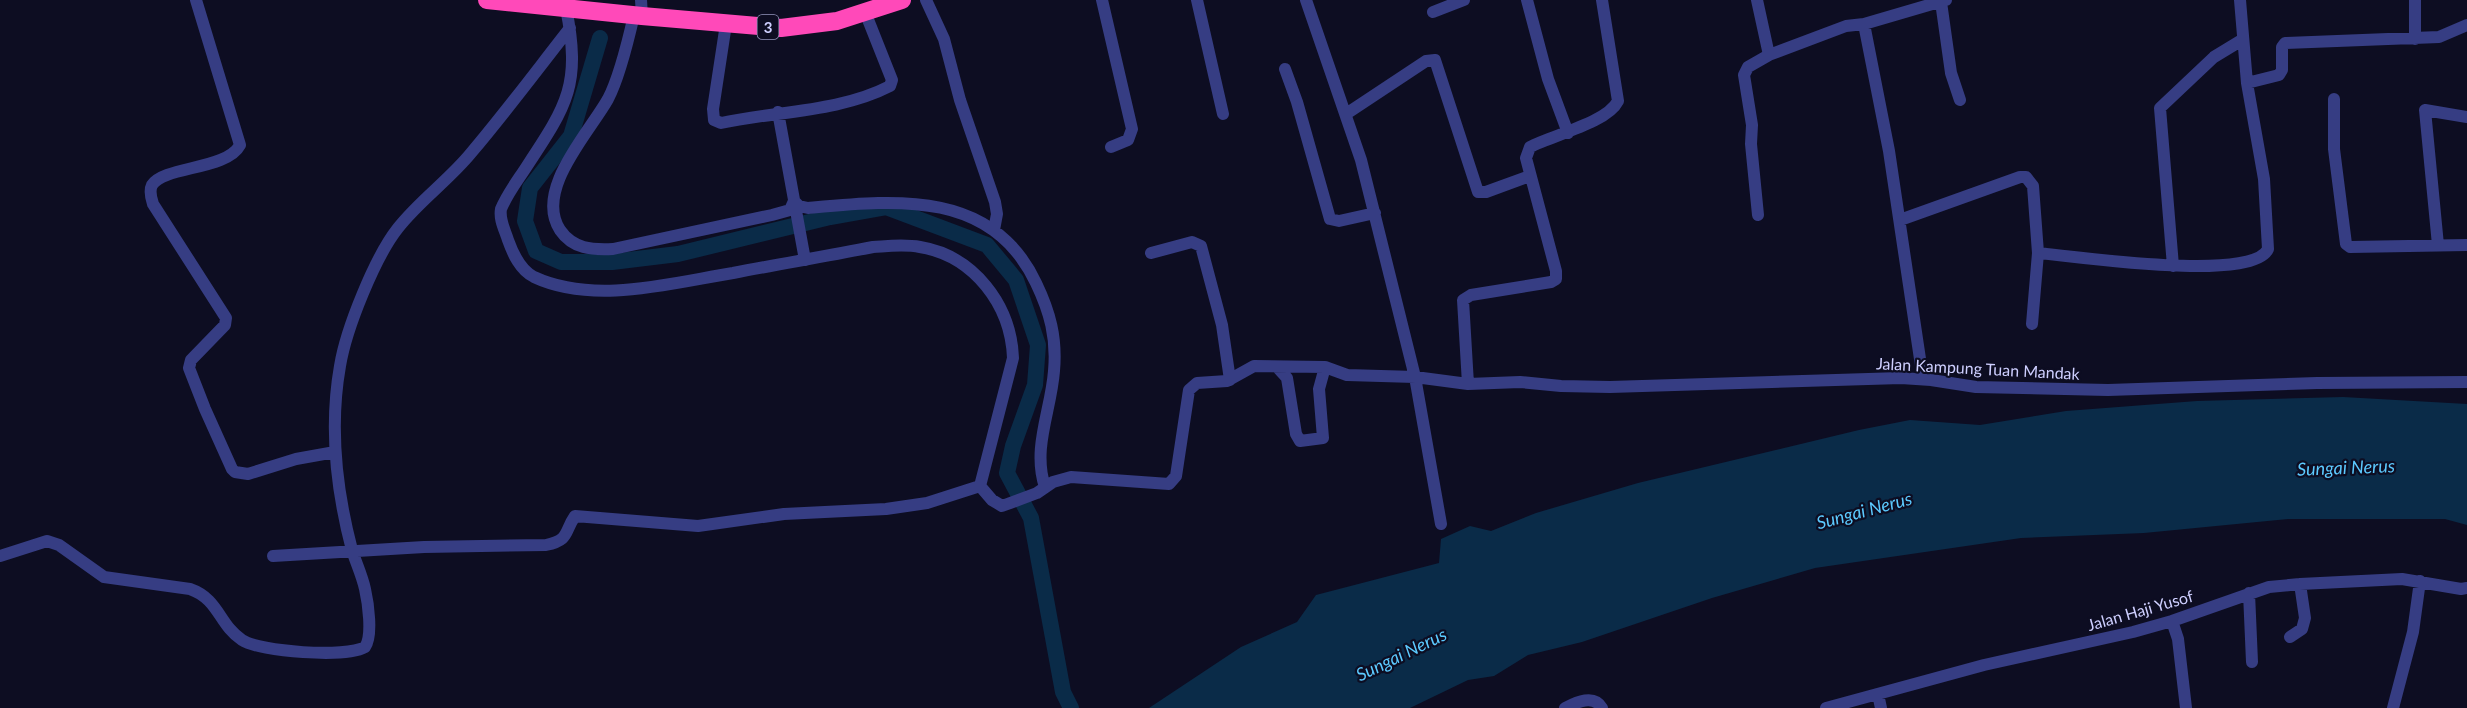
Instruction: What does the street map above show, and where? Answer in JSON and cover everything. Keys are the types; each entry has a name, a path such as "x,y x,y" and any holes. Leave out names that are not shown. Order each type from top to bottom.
{"highway":[{"name":"3","path":"487,0 637,12 726,24 782,28 837,21 902,0"}],"street":[{"path":"196,0 240,145 228,156 166,177 153,183 150,188 153,204 226,318 225,325 191,360 191,374 215,432 235,472 248,474 296,459 335,452"},
{"path":"926,0 944,39 960,100 995,202 997,214 994,230"},
{"path":"1102,0 1132,129 1128,140 1110,147"},
{"path":"1197,0 1223,114"},
{"path":"1306,0 1346,114 1375,213 1415,377 1441,524"},
{"path":"1433,12 1464,0"},
{"path":"1527,0 1551,90 1568,133"},
{"path":"1468,384 1463,300 1471,295 1551,282 1557,275 1526,158 1530,147 1568,133 1613,108 1618,101 1602,0"},
{"path":"1757,0 1769,56"},
{"path":"2038,253 2138,265 2200,266 2251,261 2260,257 2268,249 2264,179 2247,82 2240,0"},
{"path":"2415,0 2415,39"},
{"path":"1758,215 1751,144 1752,125 1744,75 1748,67 1769,56 1846,26 1864,24 1943,1 1951,73 1960,100"},
{"path":"0,556 38,542 52,542 104,577 200,592 215,605 237,635 251,645 315,652 360,650 368,644 367,597 353,552 338,483 335,452 336,396 344,348 357,309 387,243 398,227 471,153 570,28 577,7"},
{"path":"637,12 609,97 556,186 552,206 555,220 563,234 586,250 613,249 772,215 790,210 794,204"},
{"path":"726,24 713,109 714,120 721,123 778,112 824,107 890,86 892,80 865,12"},
{"path":"1864,24 1889,151 1923,379"},
{"path":"2247,82 2279,75 2282,70 2282,47 2285,44 2444,36 2467,25"},
{"path":"273,555 424,547 546,544 563,539 568,534 573,519 579,516 698,526 784,514 876,510 927,503 980,486 1013,358 1007,323 993,295 972,271 942,253 920,247 898,245 873,247 678,282 606,290 567,286 533,276 525,271 510,248 501,218 501,209 565,105 572,69 573,52 570,28"},
{"path":"2173,266 2160,108 2214,57 2242,40"},
{"path":"1346,114 1426,61 1435,60 1475,189 1481,194 1530,176"},
{"path":"1285,69 1330,219 1339,221 1375,213"},
{"path":"2334,99 2334,149 2346,244 2350,247 2467,245"},
{"path":"2438,244 2425,110 2467,117"},
{"path":"778,112 805,260"},
{"path":"1900,220 2020,177 2026,177 2033,186 2038,253 2032,324"},
{"path":"794,204 803,208 900,202 937,205 975,219 994,230 1015,248 1027,263 1042,294 1055,334 1054,372 1040,447 1041,490"},
{"path":"1150,253 1192,242 1201,246 1222,325 1230,380"},
{"path":"1277,367 1287,378 1296,434 1300,441 1304,442 1323,438 1319,389 1325,367"},
{"name":"Jalan Kampung Tuan Mandak","path":"980,486 992,500 1002,506 1041,490 1053,482 1071,477 1168,484 1176,476 1189,390 1197,383 1230,380 1248,368 1325,367 1347,375 1415,377 1468,384 1520,382 1610,387 1771,381 1923,379 1976,387 2108,390 2317,383 2467,382"},
{"name":"Jalan Haji Yusof","path":"1826,708 1984,665 2172,621 2269,587 2402,579 2461,589 2467,588"},
{"path":"2393,708 2413,632 2420,581"},
{"path":"2290,637 2302,629 2305,618 2300,584"},
{"path":"2249,593 2252,663"},
{"path":"2172,621 2178,639 2186,708"},
{"path":"1878,694 1881,708"},
{"path":"1565,708 1592,699 1597,700 1602,708"}],"water":[{"name":"Sungai Nerus","path":"2343,397 2467,404 2467,525 2445,519 2288,519 2144,533 2021,538 1815,568 1712,598 1582,642 1528,655 1494,676 1468,680 1410,708 1149,708 1241,647 1297,622 1316,595 1439,563 1441,539 1470,526 1491,531 1536,513 1638,483 1910,420 1980,425 2066,411 2197,401"}],"waterway":[{"path":"600,38 571,136 530,188 525,221 536,251 561,262 612,262 678,254 830,217 886,207 987,245 1016,280 1038,345 1035,385 1013,446 1007,473 1031,518 1063,692 1071,708"}]}
